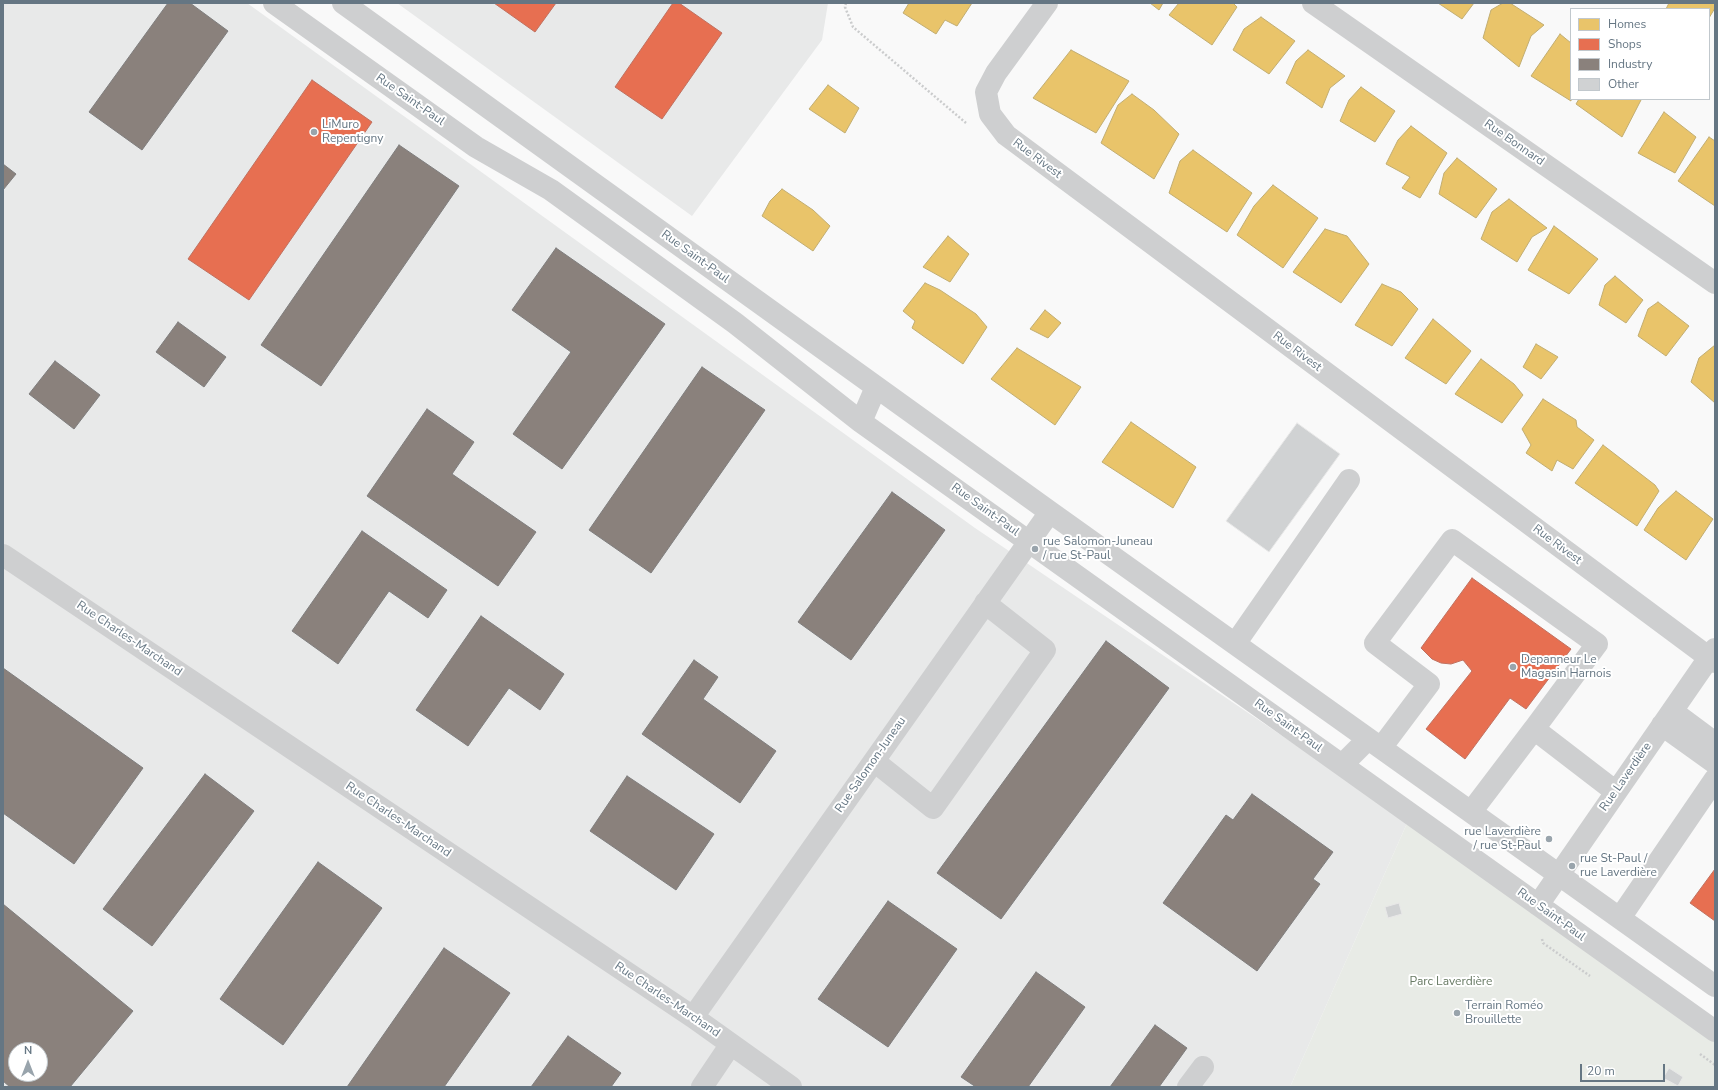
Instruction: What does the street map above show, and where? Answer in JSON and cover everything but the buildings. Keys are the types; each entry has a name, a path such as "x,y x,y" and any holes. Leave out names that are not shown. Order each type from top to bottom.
{"street":[{"name":"Rue Saint-Paul","path":"274,3 476,147 551,190 735,323 861,422 1715,1031"},
{"name":"Rue Saint-Paul","path":"343,3 1234,644 1715,986"},
{"name":"Rue Rivest","path":"1047,3 996,73 986,92 990,114 1006,135 1713,656"},
{"name":"Rue Bonnard","path":"1313,3 1715,283"},
{"path":"549,151 551,190"},
{"path":"735,323 744,292"},
{"path":"861,422 876,387"},
{"path":"1234,644 1349,480"},
{"name":"Rue Salomon-Juneau","path":"692,1017 1050,512"},
{"path":"1342,765 1374,744 1429,684 1375,643 1452,540 1597,644 1471,812"},
{"name":"Rue Charles-Marchand","path":"3,555 692,1017 791,1087"},
{"path":"874,761 933,808 1045,650 985,603"},
{"name":"Rue Laverdière","path":"1538,905 1667,718 1713,656"},
{"path":"1667,718 1715,743"},
{"path":"1667,718 1715,763"},
{"path":"1534,729 1616,792"},
{"path":"1625,922 1715,779"},
{"path":"1625,922 1715,804"},
{"path":"702,1087 731,1044"},
{"path":"1188,1087 1203,1067"}],"path":[{"path":"846,3 845,7 853,27 963,122 1006,135"}],"shaded area":[{"path":"3,3 247,3 975,528 1408,821 1290,1087 3,1087"},
{"path":"397,3 828,3 822,40 692,216"}],"green space":[{"name":"Parc Laverdière","path":"1408,821 1715,1041 1715,1087 1290,1087"}],"place":[{"name":"LiMuro Repentigny","path":"314,132"},
{"name":"rue Salomon-Juneau / rue St-Paul","path":"1035,549"},
{"name":"Depanneur Le Magasin Harnois","path":"1513,667"},
{"name":"rue Laverdière / rue St-Paul","path":"1549,839"},
{"name":"rue St-Paul / rue Laverdière","path":"1572,866"},
{"name":"Terrain Roméo Brouillette","path":"1457,1013"}]}
